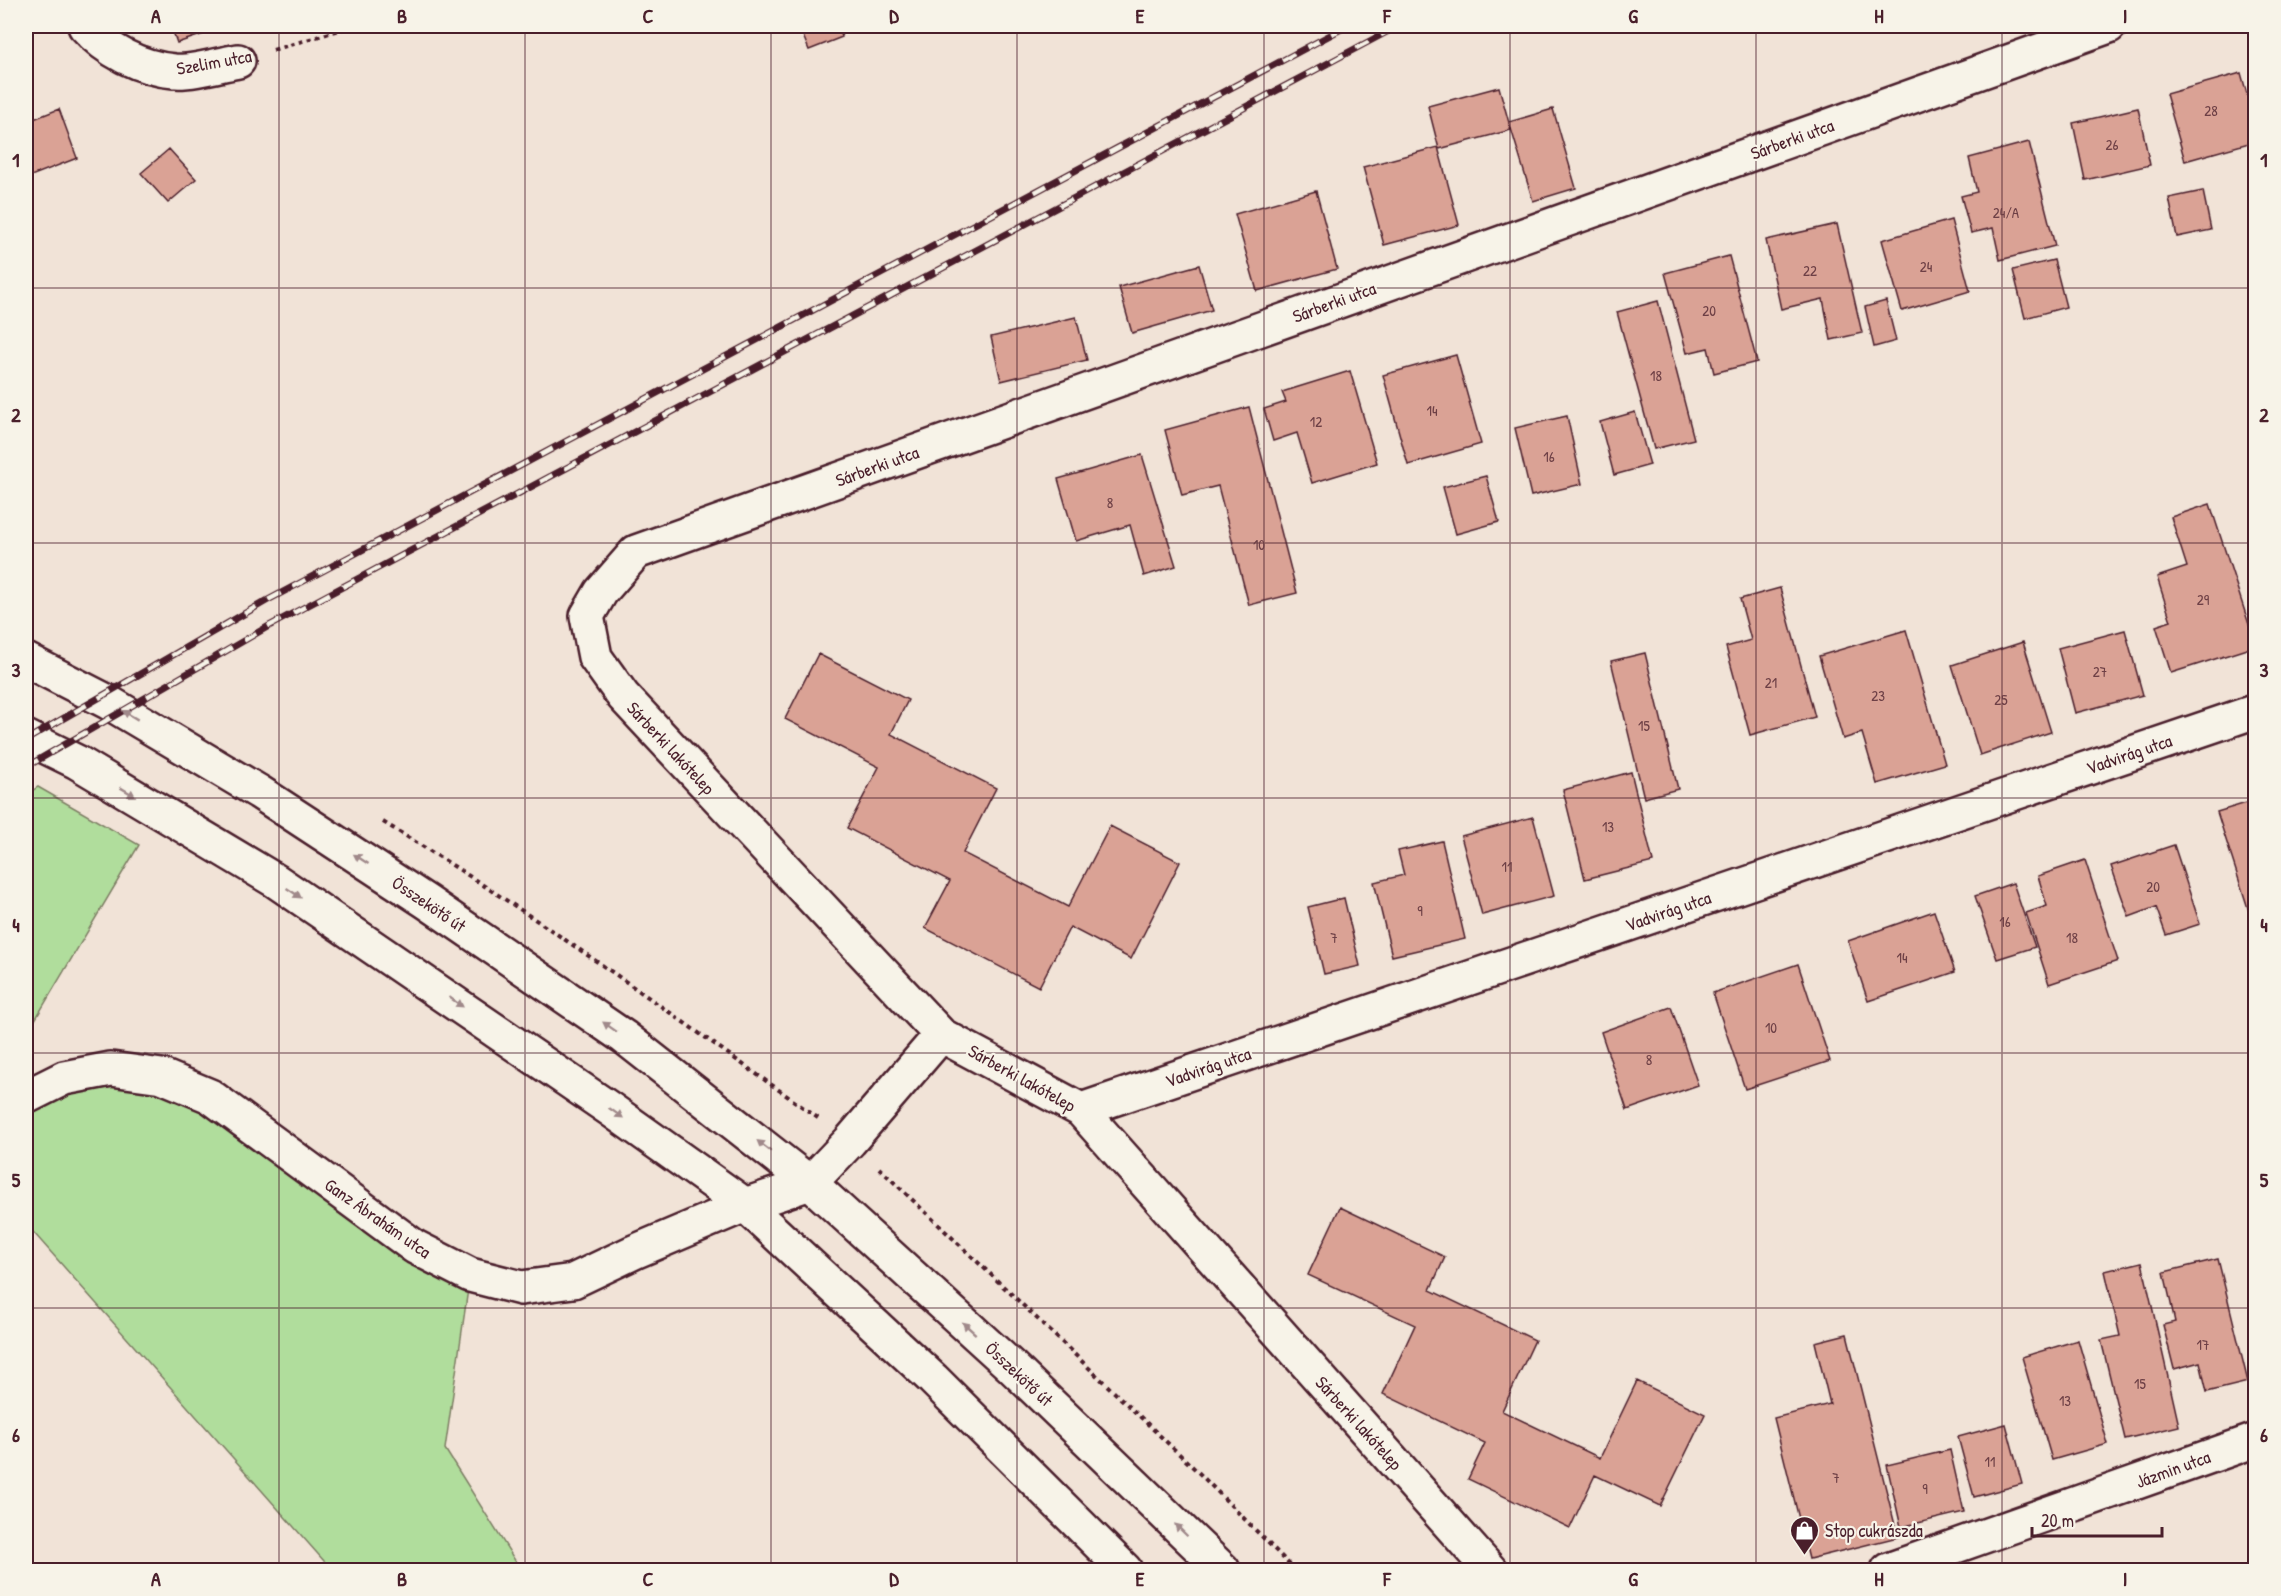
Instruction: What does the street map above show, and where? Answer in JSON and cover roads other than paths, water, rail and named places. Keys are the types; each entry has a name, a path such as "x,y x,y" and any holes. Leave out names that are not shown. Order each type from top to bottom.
{"street":[{"name":"Szelim utca","path":"85,26 92,34 131,61 176,72 238,61"},
{"name":"Sárberki utca","path":"587,616 601,592 636,552 2109,26"},
{"name":"Sárberki lakótelep","path":"587,616 595,657 623,696 941,1035 1081,1110 1490,1570"},
{"name":"Összekötő út","path":"26,660 108,702 259,792 427,902 624,1037 810,1183 1012,1367 1223,1570"},
{"name":"Vadvirág utca","path":"1081,1110 2256,711"},
{"path":"26,737 77,762 276,881 601,1102 745,1205 933,1379 1125,1570"},
{"path":"745,1205 810,1183 850,1141 941,1035"},
{"name":"Ganz Ábrahám utca","path":"26,1097 64,1078 111,1069 162,1076 210,1096 415,1247 470,1275 521,1288 573,1281 634,1251 745,1205"},
{"name":"Jázmin utca","path":"1888,1570 2256,1440"}],"railway":[{"path":"26,740 268,600 1347,26"},
{"path":"26,767 269,626 1398,26"}],"place":[{"name":"Stop cukrászda","path":"1804,1556"}]}
